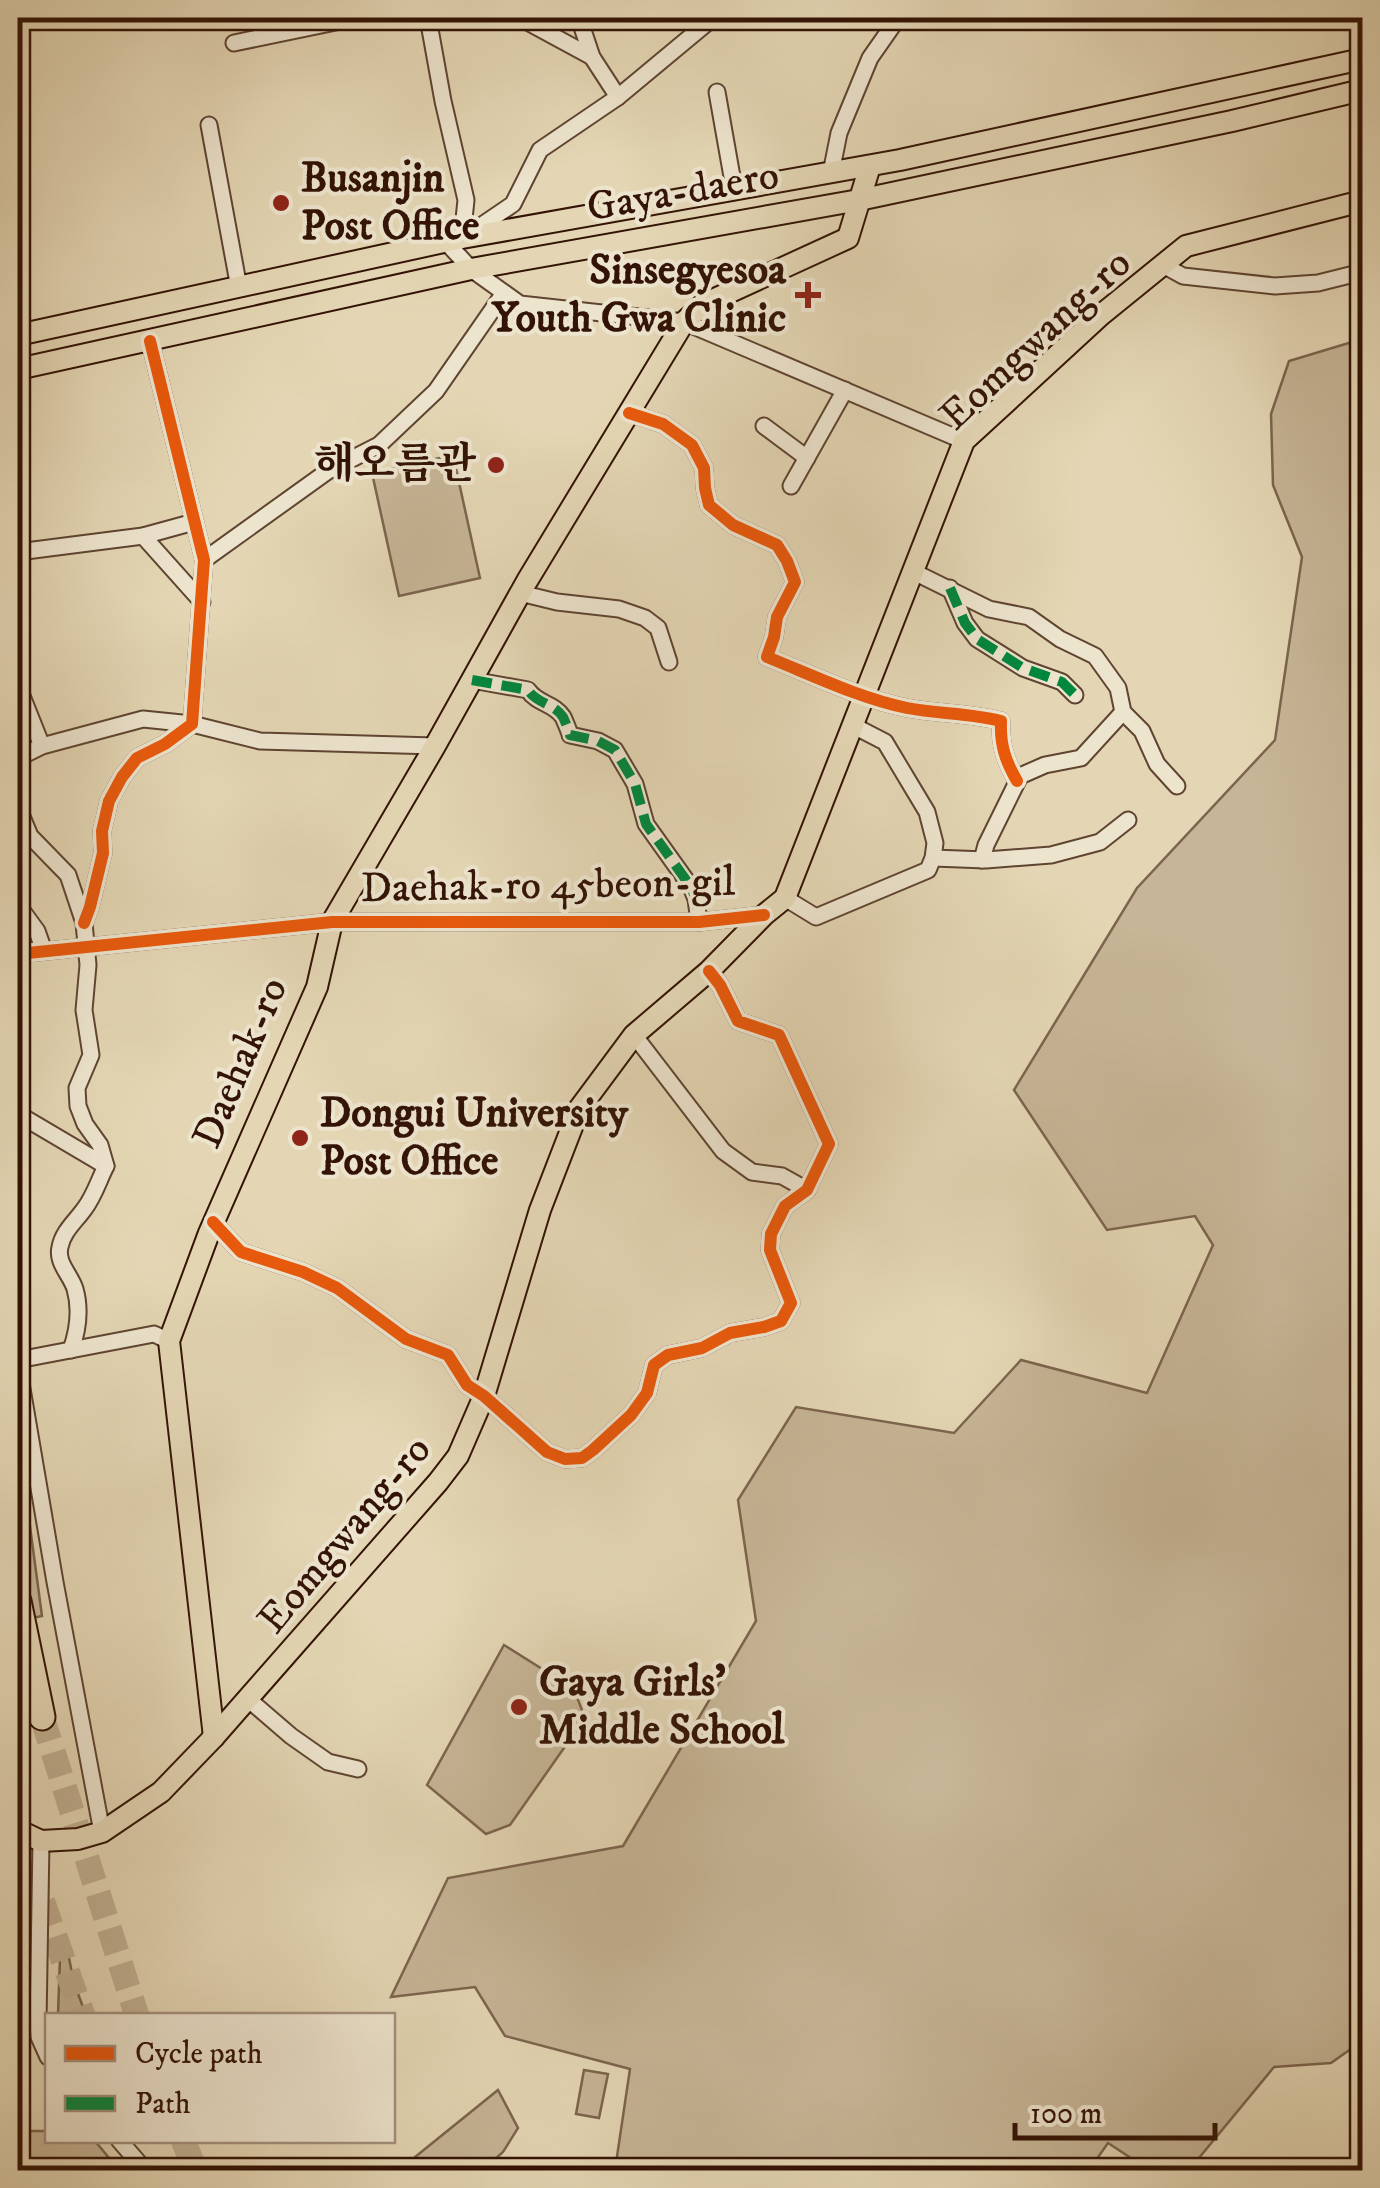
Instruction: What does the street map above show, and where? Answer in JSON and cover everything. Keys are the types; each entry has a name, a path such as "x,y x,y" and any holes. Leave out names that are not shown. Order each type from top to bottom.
{"highway":[{"path":"18,1601 42,1717"}],"main road":[{"name":"Gaya-daero","path":"18,334 454,240 831,174 1362,59"},
{"name":"Gaya-daero","path":"18,369 470,269 859,200 1362,90"},
{"name":"Daehak-ro","path":"214,1737 169,1340 213,1222 318,987 332,922 520,592 684,322 704,304 848,238 870,166"},
{"name":"Eomgwang-ro","path":"41,1841 102,1832 161,1792 248,1699 458,1456 484,1396 540,1210 578,1110 634,1034 709,971 785,898 964,441 1101,315 1186,246 1362,201"}],"street":[{"path":"234,43 355,18"},
{"path":"428,18 466,200 454,240 470,269 520,304 684,322 840,388 791,486"},
{"path":"520,18 592,57"},
{"path":"579,18 592,57 618,97"},
{"path":"454,240 513,204 540,150 618,97 714,18"},
{"path":"831,174 839,133 870,58 898,18"},
{"path":"717,92 734,188"},
{"path":"209,125 239,288"},
{"path":"1163,265 1183,276 1274,286 1318,283 1362,272"},
{"path":"204,560 328,471 379,445 436,391 504,293"},
{"path":"84,923 103,853 102,831 108,801 137,758 192,724 204,560 150,341"},
{"name":"Eomgwang-ro","path":"840,388 964,441"},
{"path":"629,413 663,424 692,446 704,468 710,504 733,524 777,545 787,561 795,582 777,618 766,658 906,708 1001,721 1000,743 1017,781"},
{"path":"764,426 807,458"},
{"path":"18,552 143,536 194,522"},
{"path":"143,536 202,602"},
{"path":"912,570 989,608 1030,618 1060,640 1096,656 1118,688 1123,712 1142,731 1157,764 1176,786"},
{"path":"950,588 964,622 977,638 1023,668 1062,682 1075,695"},
{"path":"520,592 557,602 619,608 645,618 658,628 669,662"},
{"path":"472,680 528,690 535,700 552,706 564,718 570,735 598,741 615,750 635,784 646,824 691,886 699,922"},
{"path":"18,686 42,746"},
{"path":"982,860 1020,776 1046,765 1081,758 1123,712"},
{"path":"18,758 42,746 143,719 192,724 260,741 435,746"},
{"path":"785,898 816,917 928,870 934,858 935,843 927,812 884,742 852,725"},
{"path":"18,807 30,836 68,876 88,946 84,1010 91,1055 77,1088 78,1106 100,1145 106,1166 87,1206 58,1249 63,1268 75,1286 79,1312 71,1350"},
{"path":"934,858 982,860 1051,855 1100,842 1128,820"},
{"path":"18,905 37,930 44,951"},
{"name":"Daehak-ro 45beon-gil","path":"18,954 332,922 699,922 764,915"},
{"path":"213,1222 241,1252 338,1288 406,1339 448,1356 467,1385 547,1452 566,1459 582,1458 631,1415 647,1394 654,1365 668,1355 702,1348 730,1333 781,1320 791,1303 770,1250 772,1234 785,1206 807,1190 829,1144 779,1035 738,1021 709,971"},
{"path":"634,1034 723,1151 752,1172 782,1176 807,1190"},
{"path":"18,1114 106,1166"},
{"path":"102,1832 54,1582 18,1363 154,1334 169,1340"},
{"path":"248,1699 328,1762 358,1769"},
{"path":"41,1841 84,1830 95,1794"},
{"path":"41,1841 48,2013"},
{"path":"41,1841 38,2023 45,2050"},
{"path":"112,2143 134,2170"},
{"path":"122,2143 145,2170"}],"shaded area":[{"path":"1362,339 1362,2041 1331,2063 1274,2067 1189,2170 1149,2170 1108,2143 1089,2170 615,2170 630,2069 505,2036 475,1987 391,1997 448,1878 623,1846 756,1621 738,1500 796,1407 954,1433 1021,1360 1147,1393 1213,1245 1195,1216 1107,1230 1014,1090 1137,888 1275,740 1302,557 1273,485 1271,414 1289,361"},
{"path":"453,455 480,578 399,596 372,473"},
{"path":"18,1437 42,1616 18,1621"},
{"path":"504,1645 574,1689 585,1718 510,1825 486,1834 427,1785"},
{"path":"68,1953 85,2013 58,2013 60,1958"},
{"path":"584,2070 608,2074 599,2118 576,2114"},
{"path":"498,2090 518,2128 503,2152 483,2170 399,2170"},
{"path":"18,2131 45,2131 45,2143 97,2143 119,2170 18,2170"}],"tunnel":[{"path":"42,1717 136,2013"},
{"path":"18,1832 82,2013"},
{"path":"184,2143 195,2170"}],"marked path":[{"path":"950,588 965,623 977,639 1023,668 1062,682 1075,695"},
{"path":"472,680 528,690 559,712 570,735 598,741 615,750 635,784 646,824 691,887 699,922"}],"cycle path":[{"path":"84,923 103,853 102,831 109,801 122,777 137,758 192,724 204,560 150,341"},
{"path":"629,413 663,424 692,445 704,468 709,505 733,525 777,545 787,561 795,582 777,617 767,657 889,704 1001,721 1004,752 1017,781"},
{"path":"18,954 332,922 699,922 764,915"},
{"path":"213,1222 241,1252 303,1272 337,1288 406,1339 448,1355 467,1385 547,1452 565,1459 582,1458 631,1415 647,1393 654,1365 668,1355 702,1348 730,1333 781,1321 791,1303 770,1250 771,1234 785,1206 807,1190 829,1144 779,1035 738,1021 709,971"}],"place":[{"name":"Busanjin Post Office","path":"281,203"},
{"name":"Sinsegyesoa Youth Gwa Clinic","path":"808,295"},
{"name":"해오름관","path":"496,465"},
{"name":"Dongui University Post Office","path":"300,1138"},
{"name":"Gaya Girls' Middle School","path":"519,1707"}]}
